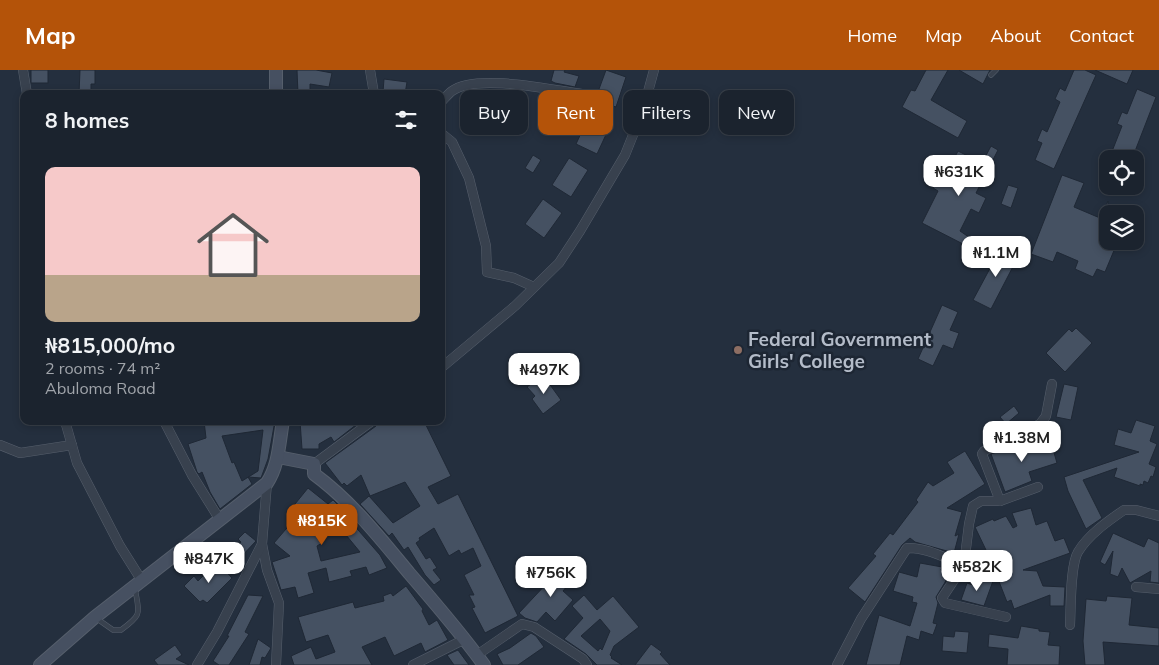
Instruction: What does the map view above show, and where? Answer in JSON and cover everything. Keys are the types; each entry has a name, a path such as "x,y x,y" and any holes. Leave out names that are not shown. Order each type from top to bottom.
{"street":[{"path":"23,70 26,90"},
{"path":"276,70 276,90"},
{"path":"370,70 373,90"},
{"path":"445,365 515,306 559,263 625,155 643,110 654,70"},
{"path":"445,98 453,90 466,85 484,83 508,83 555,90"},
{"path":"445,136 452,142 470,178 486,246 487,272 514,278 534,287"},
{"path":"1000,501 982,454 986,448 1040,424 1044,420 1052,384"},
{"path":"67,425 77,463 138,584"},
{"path":"166,425 192,475 220,520"},
{"path":"40,665 95,617 267,483 273,473 278,457 282,425"},
{"path":"278,457 314,464 367,425"},
{"path":"0,445 20,453 72,445"},
{"path":"314,464 314,474 332,487 386,545 465,639 480,660 522,624 534,627 583,659 586,665"},
{"path":"267,483 262,544 267,570 279,603 276,665"},
{"path":"1006,617 943,602 942,598 964,565 973,506 981,501 1000,501 1038,487"},
{"path":"1070,625 1073,566 1077,553 1087,540 1124,510 1136,510 1159,516 1159,505"},
{"path":"197,665 217,632 262,544"},
{"path":"837,665 861,619 907,548 921,549 964,565"},
{"path":"1136,587 1159,589"},
{"path":"413,665 465,639"}],"lane":[{"path":"991,75 996,70"},
{"path":"95,617 113,630 121,630 137,618 139,614 138,584"}],"building":[{"path":"31,70 48,70 48,83 31,83"},
{"path":"80,70 95,70 95,84 91,84 91,90 79,90"},
{"path":"297,70 316,70 332,73 329,87 310,84 310,90 298,90"},
{"path":"554,70 565,70 564,72 579,76 575,87 551,81"},
{"path":"606,70 626,77 616,107 613,106 613,90 599,90"},
{"path":"926,70 948,70 931,100 967,121 958,138 902,107 911,90 915,91"},
{"path":"959,70 990,70 983,84"},
{"path":"1074,70 1085,70 1096,75 1054,169 1035,160 1042,143 1037,141 1042,129 1047,132 1060,102 1055,99 1060,88 1065,91"},
{"path":"1095,70 1133,70 1127,84"},
{"path":"384,79 407,82 406,90 383,90"},
{"path":"1137,89 1156,97 1135,150 1113,150 1122,126 1117,124 1122,112 1127,114"},
{"path":"580,135 606,135 597,154 576,144"},
{"path":"991,146 998,150 976,193 986,198 979,213 971,209 960,231 976,242 969,252 961,246 963,244 922,223 938,191 933,188 941,172 946,174 958,151 982,163"},
{"path":"533,155 541,160 533,173 525,168"},
{"path":"569,158 588,170 571,197 552,185"},
{"path":"1062,175 1084,183 1074,207 1099,218 1099,250 1114,250 1105,272 1097,269 1093,277 1075,269 1078,261 1057,252 1053,262 1031,254"},
{"path":"1008,185 1018,188 1011,208 1001,204"},
{"path":"543,199 562,213 544,238 525,224"},
{"path":"1002,246 1019,255 991,309 973,300"},
{"path":"942,305 958,312 950,330 959,333 953,349 943,345 933,366 918,359"},
{"path":"1076,328 1092,343 1065,372 1046,353 1069,329 1072,332"},
{"path":"543,375 561,400 543,414 532,399 535,396 527,387"},
{"path":"1064,384 1078,387 1071,420 1056,417"},
{"path":"1014,406 1019,413 1006,424 1000,417"},
{"path":"1136,420 1155,426 1150,441 1157,444 1149,464 1156,467 1153,477 1151,476 1148,483 1144,481 1143,485 1140,484 1140,486 1114,477 1117,468 1083,480 1102,518 1086,529 1068,491 1064,477 1139,452 1114,445 1118,429 1131,433"},
{"path":"204,425 274,425 268,459 261,478 248,477 252,484 220,509 210,492 202,472 199,474 188,444 206,438","holes":["263,430 258,471 242,481 234,462 232,463 222,436"]},
{"path":"300,425 356,425 334,442 331,437 319,444 319,449 302,449"},
{"path":"426,425 451,476 428,487 438,504 458,494 518,616 485,633 472,608 475,607 469,595 474,595 464,575 481,566 473,548 461,554 459,550 449,556 434,528 419,538 420,540 416,543 426,559 430,557 437,568 433,570 441,580 434,585 425,575 408,547 404,550 392,533 389,536 360,504 369,496 393,523 420,506 405,482 370,496 361,475 347,486 344,483 342,485 325,463 376,426"},
{"path":"1050,439 1057,463 1029,472 1032,481 1005,492 991,454 1019,444 1020,449"},
{"path":"965,451 985,484 947,508 962,512 955,536 959,534 954,553 915,542 910,538 902,545 865,602 848,588 876,556 873,554 890,533 893,535 918,502 916,500 928,482 933,486 954,473 947,462"},
{"path":"308,488 328,504 333,500 354,522 352,523 380,555 387,568 369,575 366,567 350,571 352,576 329,582 326,568 308,573 314,593 298,598 295,587 281,590 272,562 290,556 274,543 298,515 291,509","holes":["337,524 360,552 321,561 317,546 322,543 318,538"]},
{"path":"1031,508 1036,525 1047,521 1055,541 1064,538 1070,553 1023,570 1037,571 1043,586 1065,587 1064,606 1050,606 1050,595 1014,609 1011,600 1007,602 998,579 1006,581 1008,570 997,566 996,571 975,527 993,519 994,521 1006,516 1013,528 1017,526 1012,513"},
{"path":"245,532 256,541 240,558 233,551 241,542 238,539"},
{"path":"1113,533 1144,547 1148,538 1159,543 1159,583 1150,582 1151,571 1130,583 1122,568 1118,577 1110,574 1113,551 1105,565 1100,562"},
{"path":"217,562 232,578 207,603 203,600 200,602 184,586 194,576 198,581"},
{"path":"920,563 942,567 941,570 949,571 947,579 936,597 938,603 933,623 937,624 933,635 921,631 919,640 907,636 900,665 866,665 879,615 910,626 917,603 912,602 913,597 893,591 899,572 917,577"},
{"path":"563,566 568,571 570,568 577,574 563,591 573,600 555,621 546,612 537,622 525,618 519,613"},
{"path":"975,577 993,581 984,606 961,600 967,583 973,585"},
{"path":"406,586 423,609 422,611 429,625 437,620 448,640 425,652 421,643 394,656 385,637 362,647 372,665 294,665 291,656 311,647 316,659 335,652 328,635 306,642 298,617 353,602 355,608 384,601 383,596 391,593 393,596"},
{"path":"248,595 263,596 245,632 249,634 229,665 219,665 213,661 229,636 227,636"},
{"path":"584,595 597,610 613,596 639,627 614,646 610,655 611,658 622,665 597,665 586,654 564,639 583,618 572,606","holes":["600,619 610,631 602,650 600,648 598,651 581,636"]},
{"path":"1107,596 1132,598 1129,625 1159,628 1159,646 1103,642 1105,665 1085,665 1083,641 1086,599 1106,601"},
{"path":"1021,626 1050,632 1048,645 1060,646 1059,665 1007,665 1008,649 988,647 989,634 1018,638"},
{"path":"955,631 969,632 967,653 942,651 943,636 954,637"},
{"path":"531,633 536,636 544,647 518,665 503,665 497,654 510,648"},
{"path":"258,639 271,648 265,658 262,657 260,665 249,665"},
{"path":"651,644 662,652 660,654 670,665 635,665"},
{"path":"175,645 182,655 176,659 189,665 158,665 154,660"},
{"path":"458,650 469,665 454,665 447,655"}],"place":[{"name":"Federal Government Girls' College","path":"738,350"}]}
